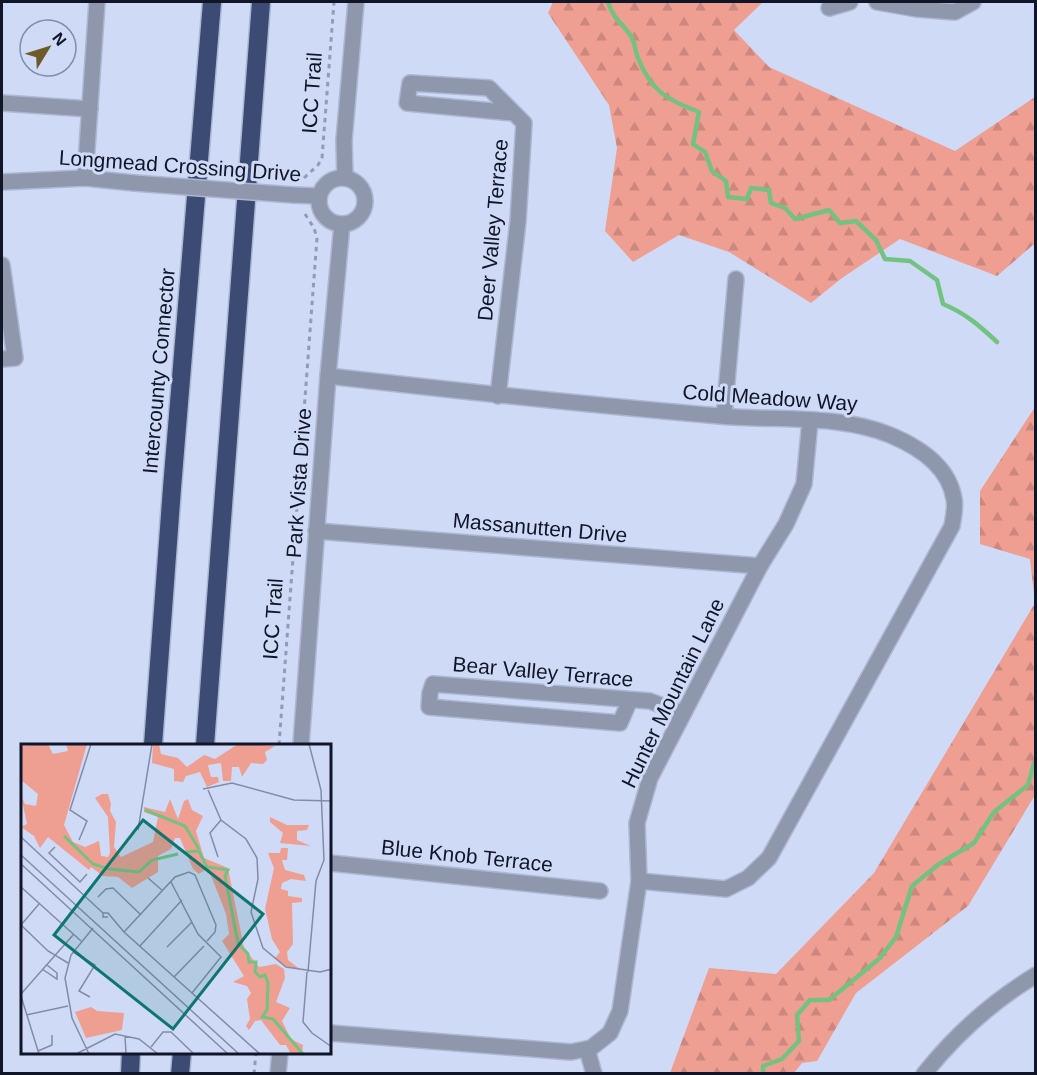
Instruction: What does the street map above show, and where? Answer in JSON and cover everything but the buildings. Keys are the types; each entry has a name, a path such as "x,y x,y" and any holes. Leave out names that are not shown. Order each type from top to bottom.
{"highway":[{"name":"Intercounty Connector","path":"153,744 212,2"},
{"path":"205,744 261,2"},
{"path":"130,1074 131,1054"},
{"path":"180,1074 182,1054"}],"street":[{"path":"85,178 97,2"},
{"path":"345,178 344,140 356,2"},
{"path":"829,8 850,2"},
{"path":"877,2 894,6 955,12 973,2"},
{"name":"Deer Valley Terrace","path":"498,396 519,221 524,123 489,88 410,83 407,103 514,114"},
{"path":"2,103 90,109"},
{"name":"Longmead Crossing Drive","path":"2,182 85,178 319,196"},
{"path":"345,178 358,184 363,191 364,206 357,219 342,224 332,221 320,209 319,196 323,187 330,181 345,178"},
{"name":"Park Vista Drive","path":"301,744 328,376 342,224"},
{"path":"2,265 15,358 2,359"},
{"path":"724,416 736,279"},
{"name":"Cold Meadow Way","path":"328,376 498,396 724,416 855,423 892,435 933,459 948,480 955,501 952,526 769,858 748,878 726,889 639,881"},
{"name":"Hunter Mountain Lane","path":"587,1049 610,1033 620,1011 639,881 637,823 650,778 760,566 786,524 804,484 810,421"},
{"name":"Massanutten Drive","path":"316,531 760,566"},
{"name":"Bear Valley Terrace","path":"531,715 429,707 430,693 433,684 650,701 683,714"},
{"path":"533,692 531,715 620,723 630,700"},
{"name":"Blue Knob Terrace","path":"332,863 600,891"},
{"path":"924,1074 943,1051 992,1005 1035,975"},
{"path":"332,1033 570,1052 587,1049 594,1074"},
{"path":"278,1074 280,1054"}],"path":[{"name":"ICC Trail","path":"304,178 322,158 334,2"},
{"name":"ICC Trail","path":"279,744 317,238 314,228 303,211"},
{"path":"254,1074 256,1054"}],"green space":[{"path":"553,2 763,2 734,30 769,67 955,151 1035,97 1035,245 997,276 900,239 842,278 811,303 729,252 679,235 633,262 605,231 617,148 609,105 548,13"},
{"path":"1035,407 1035,603 1030,559 980,544 980,491"},
{"path":"1035,603 1035,795 968,906 856,993 817,1061 802,1063 794,1073 670,1073 709,968 776,974 874,873"}],"waterway":[{"path":"608,2 615,17 632,38 637,55 649,79 661,93 699,112 693,144 705,152 712,171 726,181 728,197 747,199 751,188 769,190 771,203 785,208 795,219 829,210 840,223 856,221 876,240 885,259 910,261 937,280 943,304 972,320 997,342"},
{"path":"763,1074 763,1066 782,1059 799,1041 797,1015 810,1000 829,1000 880,958 896,937 912,886 939,864 974,843 994,812 1028,785 1034,763 1036,763"}]}
